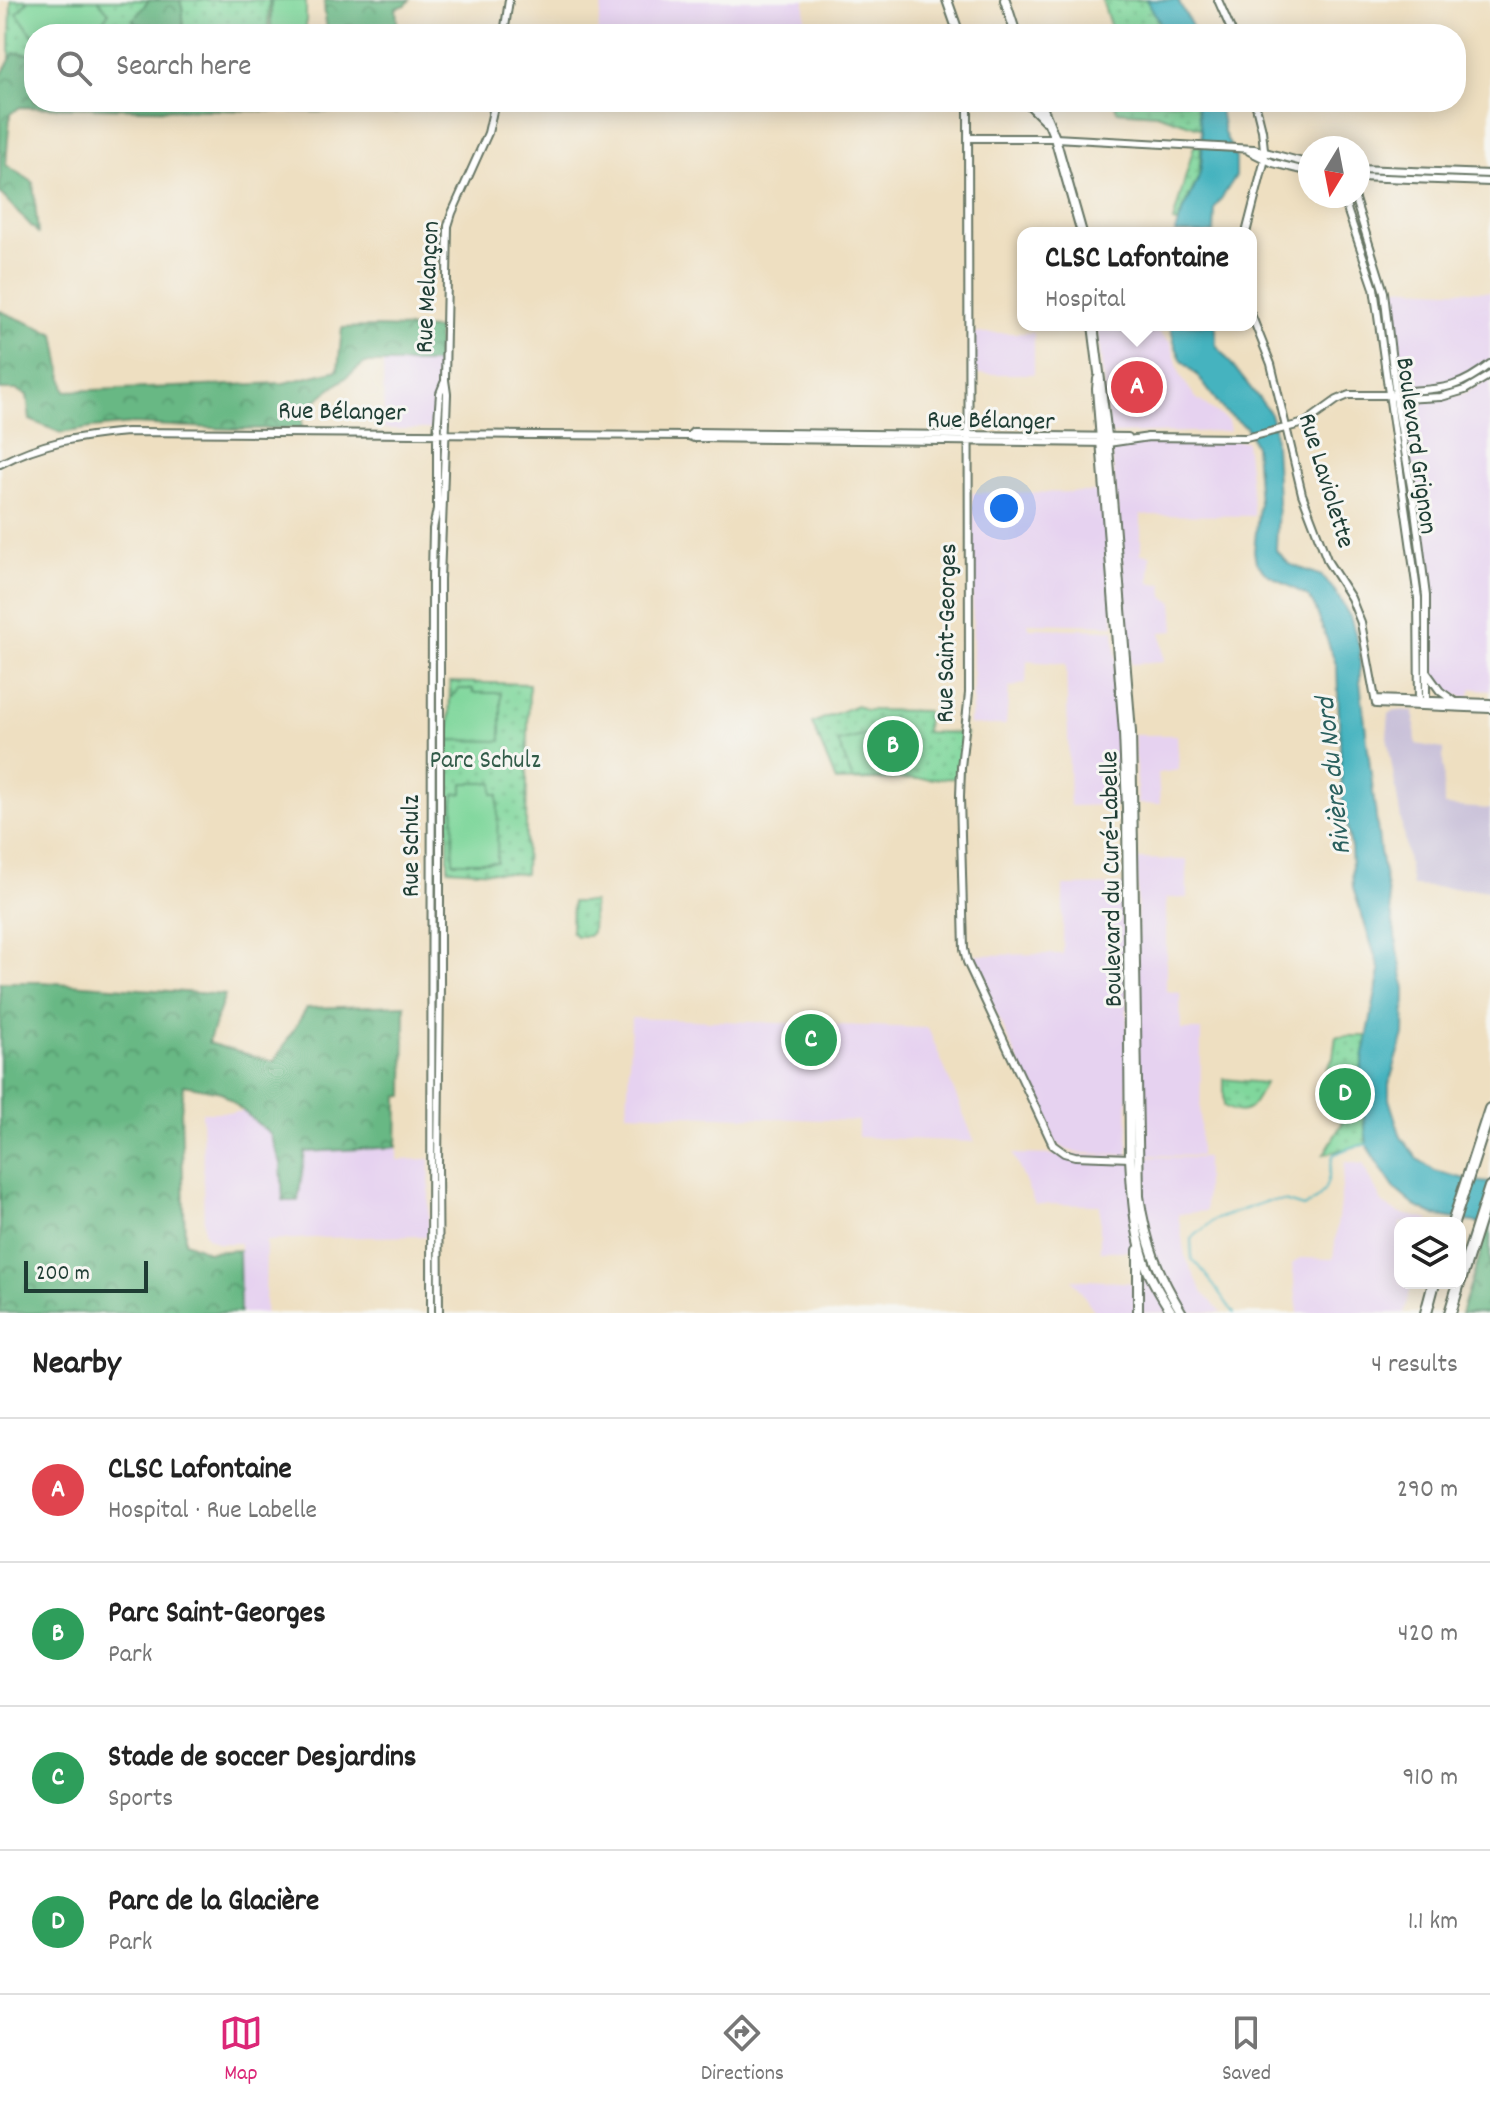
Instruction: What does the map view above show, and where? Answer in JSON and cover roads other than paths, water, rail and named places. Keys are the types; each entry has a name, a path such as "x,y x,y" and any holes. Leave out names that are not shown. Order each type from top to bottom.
{"highway":[{"path":"1456,1217 1490,1109"},
{"path":"1466,1263 1490,1187"},
{"path":"1426,1313 1432,1289"},
{"path":"1450,1313 1458,1289"}],"main road":[{"path":"947,0 955,24"},
{"path":"1005,0 1013,24"},
{"path":"1036,112 1050,127"},
{"path":"1044,112 1055,138 1080,227"},
{"name":"Boulevard du Curé-Labelle","path":"1094,331 1102,388 1124,733 1132,1056 1139,1196 1159,1284 1172,1313"},
{"name":"Boulevard du Curé-Labelle","path":"1132,1056 1130,1158 1137,1233 1145,1265 1182,1313"},
{"path":"1137,1233 1138,1313"},
{"path":"1138,1302 1142,1293 1159,1284"}],"street":[{"path":"505,24 509,0"},
{"path":"1218,0 1229,24"},
{"name":"Rue Melançon","path":"441,434 447,394 448,226 488,133 493,112"},
{"name":"Rue Saint-Georges","path":"968,112 969,693 960,797 964,949 973,975 1053,1145 1075,1156 1130,1158"},
{"path":"1247,227 1265,156 1258,112"},
{"path":"1239,148 1255,143 1262,130"},
{"path":"969,138 1055,138 1239,148 1298,168"},
{"path":"1265,156 1298,162"},
{"path":"1370,169 1490,174"},
{"path":"1370,177 1490,182"},
{"name":"Boulevard Grignon","path":"1347,208 1374,288 1417,596 1422,703"},
{"name":"Boulevard Grignon","path":"1358,208 1384,292 1396,395 1415,510 1426,600 1427,673 1422,703"},
{"name":"Rue Laviolette","path":"1257,329 1271,364 1302,494 1325,555 1351,598 1361,623 1375,702 1422,703"},
{"path":"1396,395 1450,387 1470,379 1490,364"},
{"path":"1396,395 1448,395 1473,386 1490,375"},
{"name":"Rue Bélanger","path":"0,464 63,440 127,432 694,438 1246,438 1311,420 1343,397 1357,394 1396,395"},
{"name":"Rue Schulz","path":"431,1313 441,848 441,434"},
{"name":"Rue Schulz","path":"439,1313 434,1204 431,681 433,529 441,434"},
{"path":"1427,673 1440,691 1454,701"},
{"path":"431,681 440,680"},
{"path":"1422,703 1454,701 1490,706"},
{"path":"1422,703 1490,706"},
{"path":"432,848 441,848"}],"water":[{"path":"1147,0 1178,0 1191,24 1160,24"},
{"path":"1198,112 1221,112 1224,133 1236,158 1236,176 1215,208 1214,227 1177,227 1200,170"},
{"name":"Rivière du Nord","path":"1172,331 1216,331 1216,345 1269,411 1274,426 1278,500 1276,550 1289,564 1322,576 1350,617 1360,648 1360,681 1380,851 1405,989 1404,1035 1389,1084 1389,1099 1401,1137 1418,1159 1435,1171 1490,1183 1490,1225 1466,1221 1466,1217 1433,1215 1415,1206 1395,1189 1367,1144 1361,1070 1380,971 1353,888 1351,848 1342,798 1337,667 1308,596 1267,574 1256,562 1254,551 1259,504 1255,446 1246,427 1224,411 1197,375 1182,361"}],"waterway":[{"path":"1234,1313 1192,1259 1191,1239 1214,1220 1268,1201 1284,1201 1303,1207 1318,1198 1326,1187 1333,1155 1369,1144"}],"place":[{"name":"CLSC Lafontaine","path":"1137,387"},
{"name":"Parc Saint-Georges","path":"893,746"},
{"name":"Stade de soccer Desjardins","path":"811,1040"},
{"name":"Parc de la Glacière","path":"1345,1094"}],"park label":[{"name":"Parc Schulz","path":"485,761"}]}
